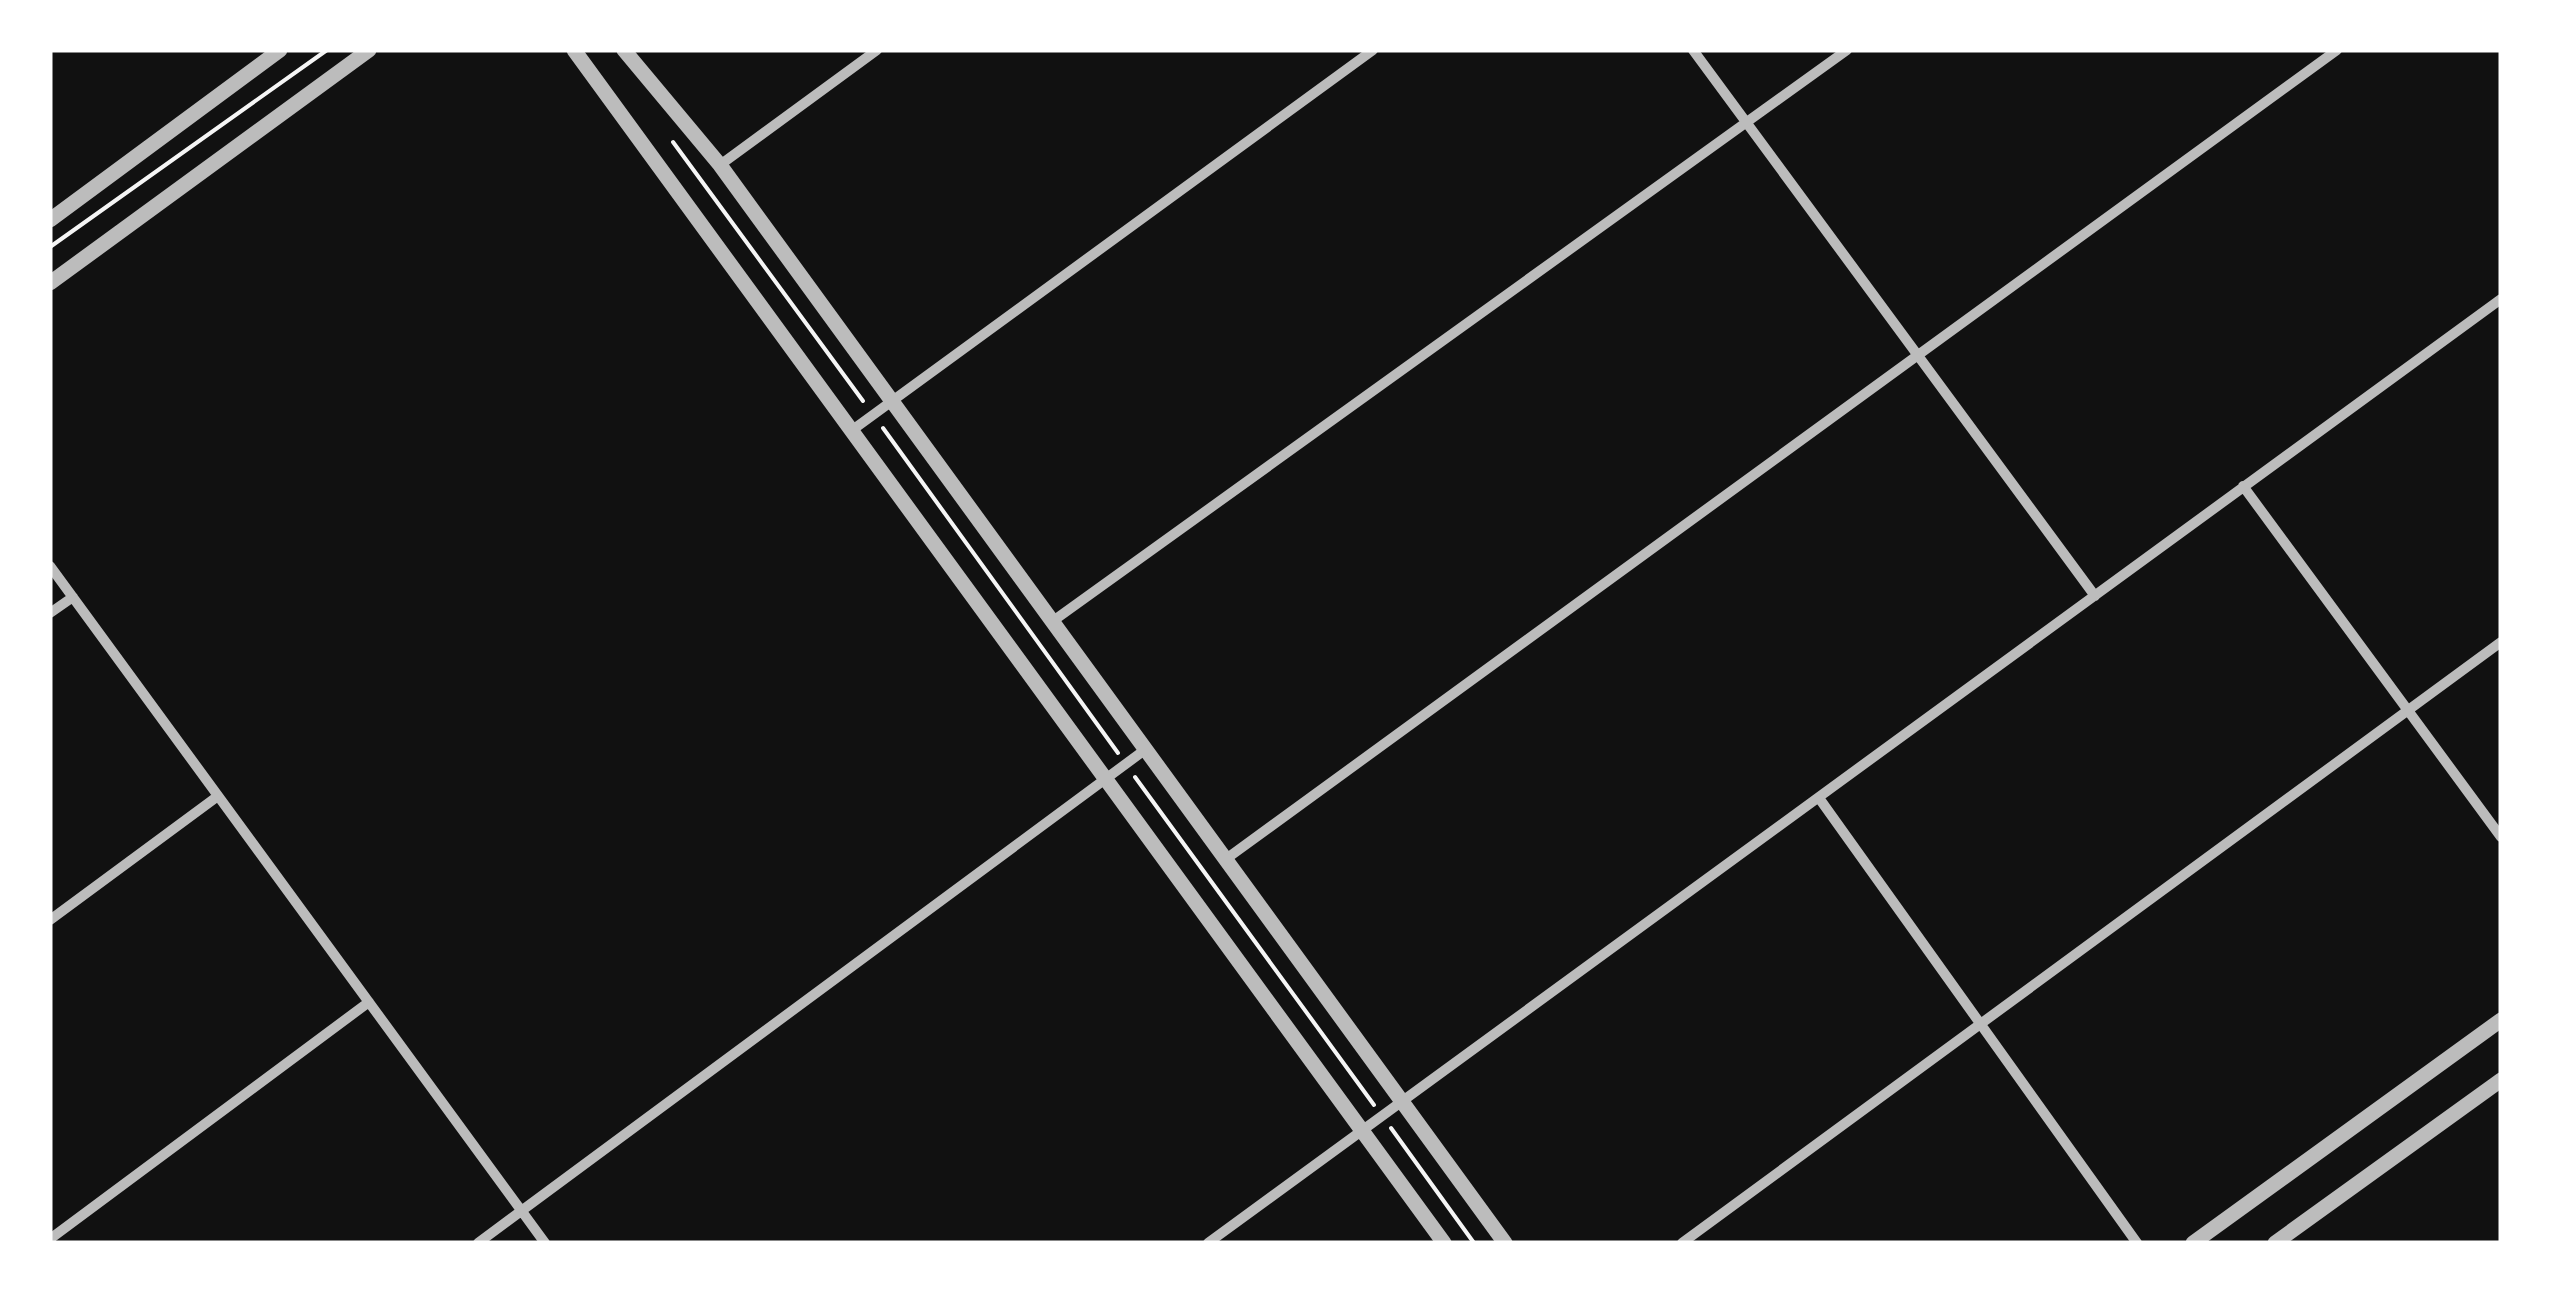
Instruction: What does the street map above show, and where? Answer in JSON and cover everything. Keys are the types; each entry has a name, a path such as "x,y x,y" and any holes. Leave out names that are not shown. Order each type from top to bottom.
{"street":[{"path":"50,220 280,50"},
{"path":"50,284 370,50"},
{"path":"574,50 1444,1243"},
{"path":"624,50 720,165 1506,1243"},
{"path":"720,165 876,50"},
{"path":"850,432 1373,50"},
{"path":"1693,50 1915,358 2095,596"},
{"path":"1053,621 1846,50"},
{"path":"1226,859 2337,50"},
{"path":"1208,1243 2501,300"},
{"path":"2244,486 2501,837"},
{"path":"50,566 545,1243"},
{"path":"50,613 73,597"},
{"path":"1682,1243 2501,642"},
{"path":"478,1243 1146,749"},
{"path":"50,920 218,796"},
{"path":"1819,798 2137,1243"},
{"path":"50,1239 369,1002"},
{"path":"2193,1243 2501,1020"},
{"path":"2276,1243 2501,1080"}],"path":[{"path":"50,246 327,50"},
{"path":"672,140 1474,1243"}]}
